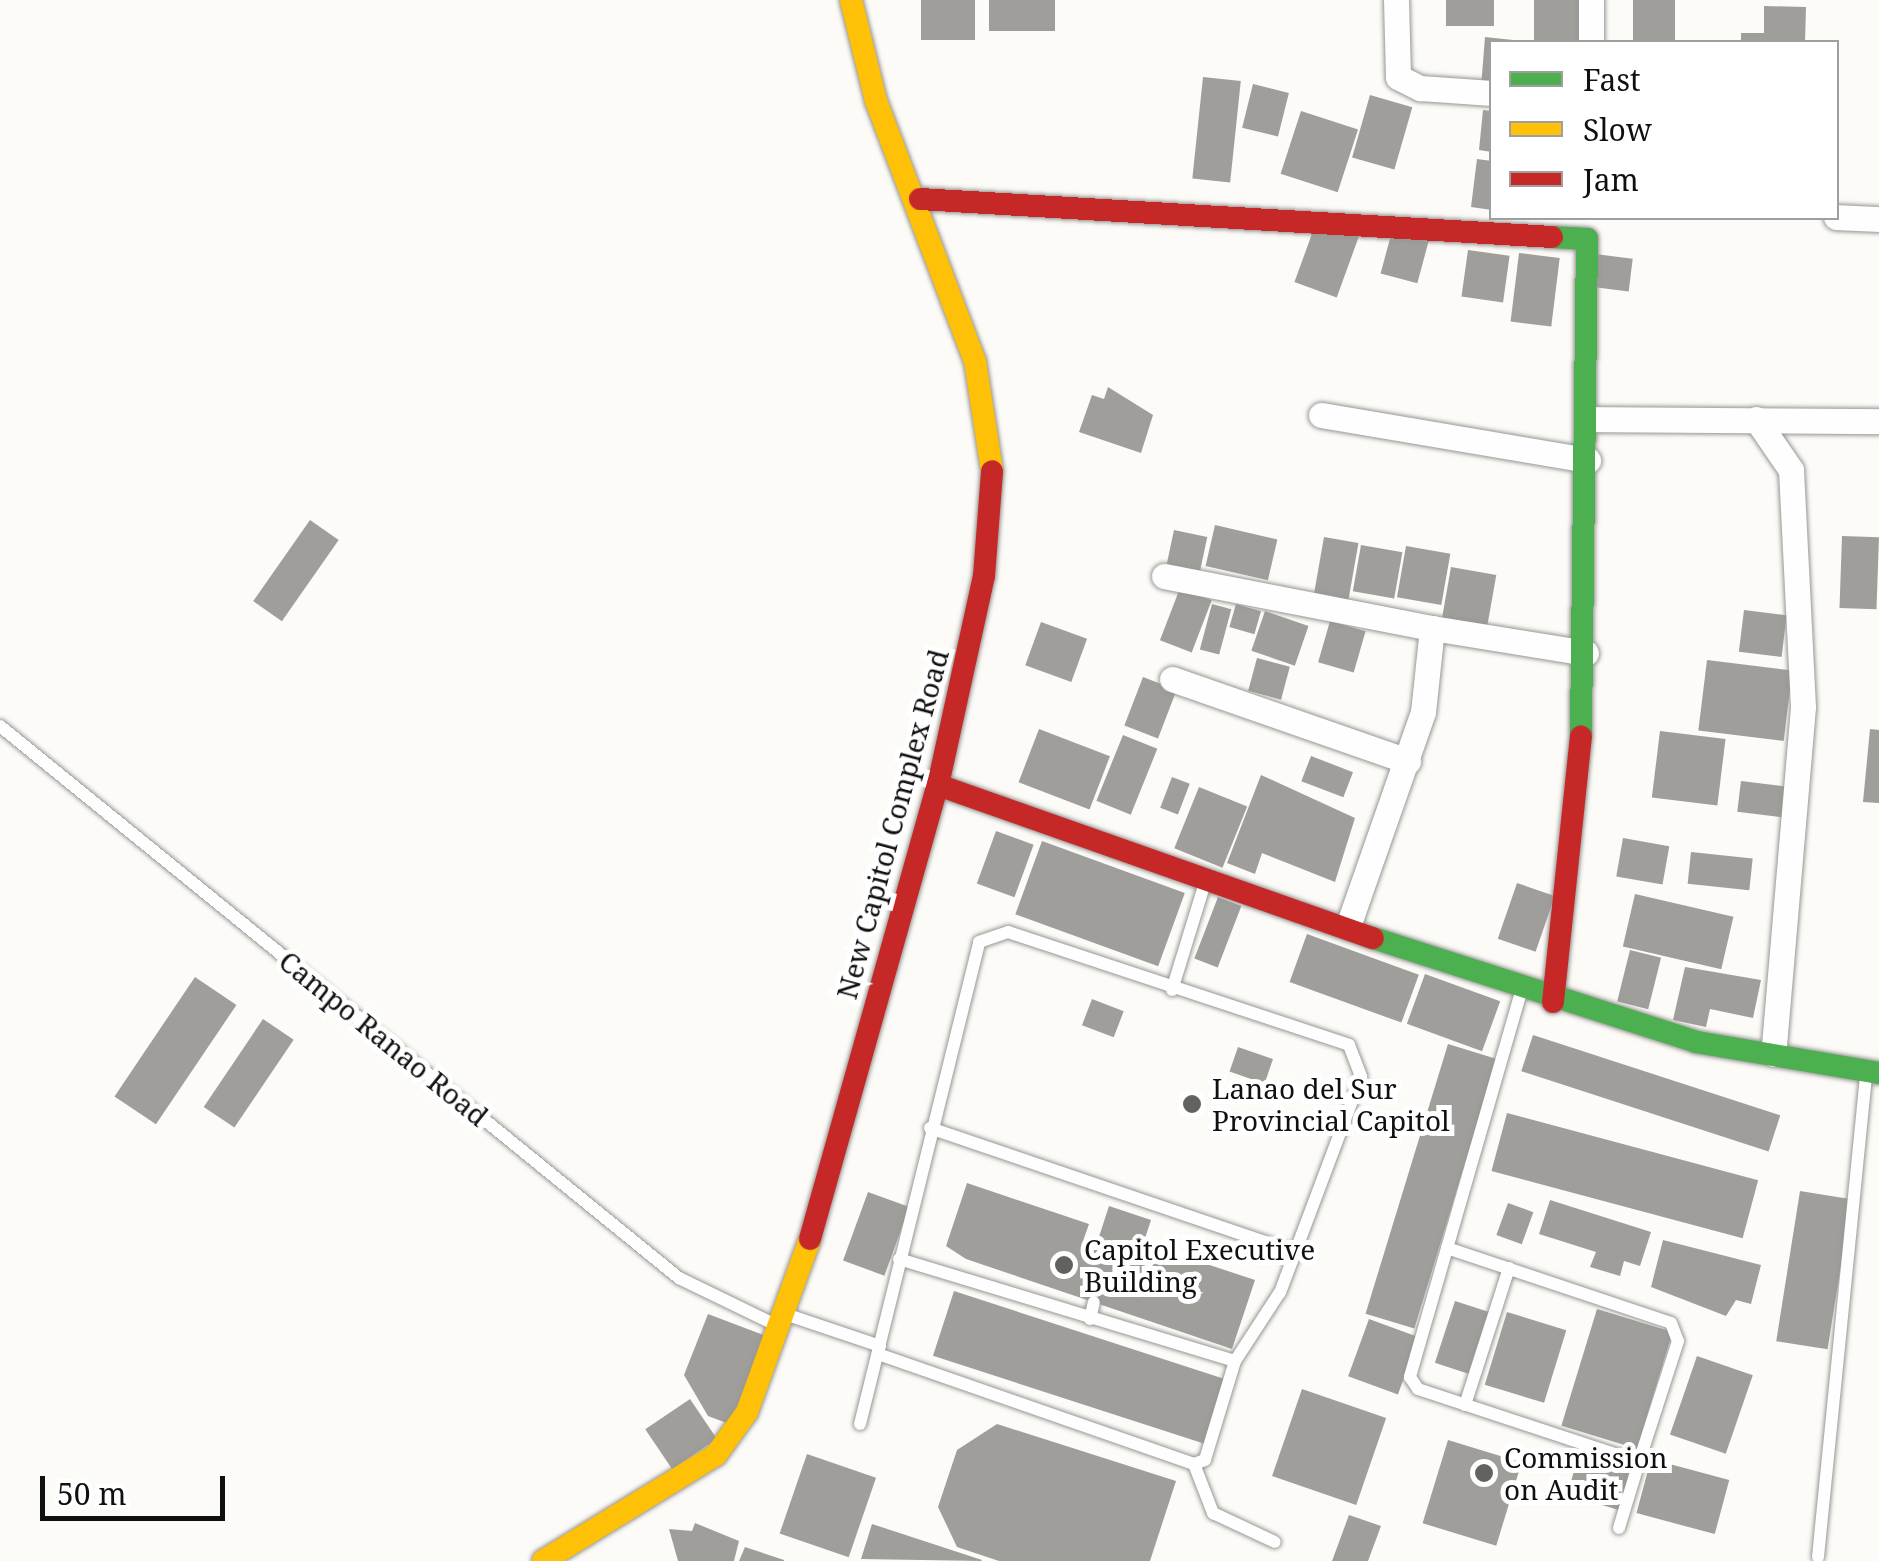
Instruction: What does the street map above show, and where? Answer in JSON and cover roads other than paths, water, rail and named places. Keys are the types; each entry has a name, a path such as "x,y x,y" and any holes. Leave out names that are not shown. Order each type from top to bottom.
{"street":[{"name":"New Capitol Complex Road","path":"543,1561 716,1456 747,1412 786,1322 938,786 984,576 994,481 975,360 920,199 876,101 851,0"},
{"path":"1396,0 1398,77 1420,88 1489,92"},
{"path":"1591,0 1591,40"},
{"path":"920,199 1587,228 1586,653 1554,1002"},
{"path":"1839,217 1879,219"},
{"path":"1321,415 1588,460"},
{"path":"1586,419 1879,421"},
{"path":"1756,419 1791,470 1802,706 1773,1054"},
{"path":"1164,576 1432,628 1586,653"},
{"path":"1348,926 1408,761 1432,628"},
{"path":"1172,679 1408,761"},
{"path":"938,786 1208,875 1554,1002 1773,1054 1873,1072"}],"lane":[{"name":"Campo Ranao Road","path":"0,726 680,1278 786,1322 879,1350 1194,1464"},
{"path":"1172,990 1208,875"},
{"path":"860,1424 970,958 993,934 1328,1034 1357,1060 1361,1077 1297,1253 1235,1361 1214,1446 1194,1464 1214,1513 1275,1542"},
{"path":"1522,990 1410,1376 1418,1389 1638,1462"},
{"path":"1818,1557 1873,1072"},
{"path":"930,1128 1124,1203 1297,1253"},
{"path":"1447,1248 1660,1316 1677,1332 1619,1528"},
{"path":"898,1259 1235,1361"},
{"path":"1465,1405 1509,1268"},
{"path":"1090,1319 1094,1302"}],"place":[{"name":"Lanao del Sur Provincial Capitol","path":"1192,1104"},
{"name":"Capitol Executive Building","path":"1064,1265"},
{"name":"Commission on Audit","path":"1484,1473"}]}
